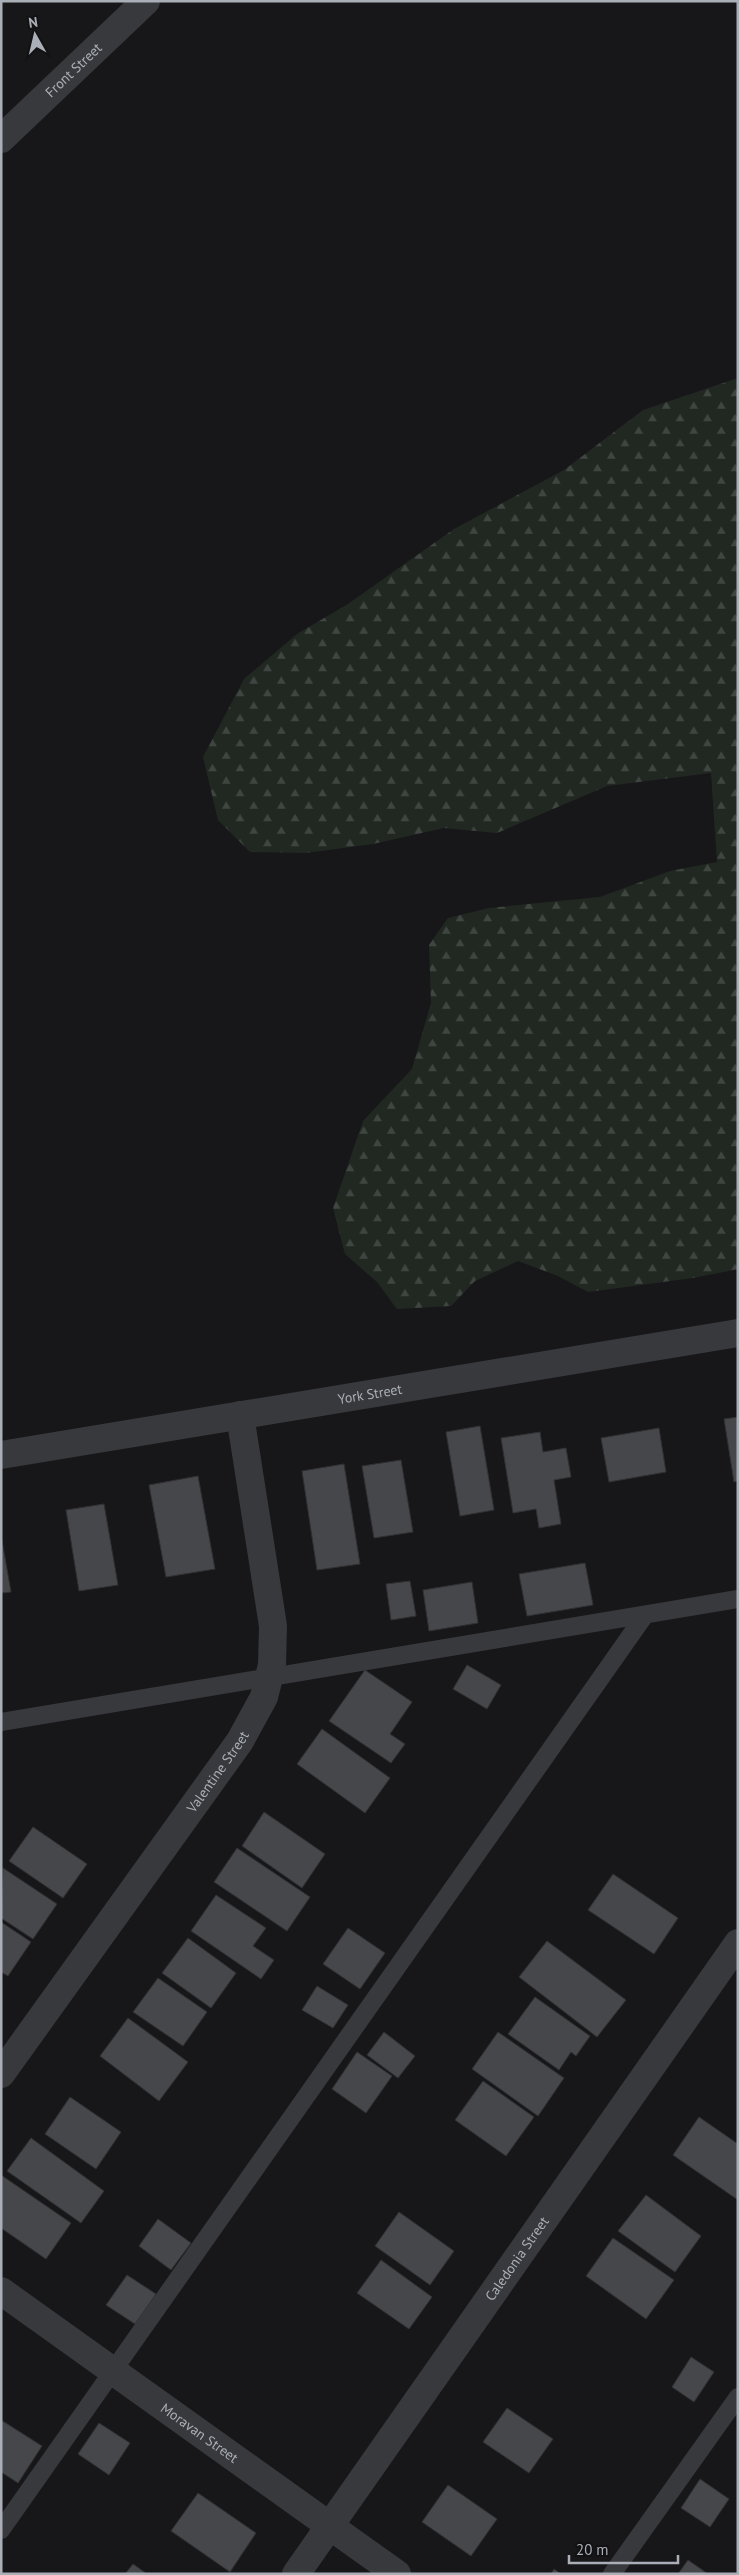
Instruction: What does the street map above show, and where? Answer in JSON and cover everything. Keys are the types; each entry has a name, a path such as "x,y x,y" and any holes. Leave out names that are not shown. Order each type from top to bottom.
{"street":[{"name":"Front Street","path":"1,139 146,1"},
{"name":"York Street","path":"1,1455 738,1333"},
{"name":"Valentine Street","path":"1,2074 240,1740 264,1697 272,1665 273,1626 240,1416"},
{"name":"Caledonia Street","path":"296,2574 738,1943"},
{"name":"Moravan Street","path":"1,2291 397,2574"}],"lane":[{"path":"1,1722 738,1599"},
{"path":"1,2530 644,1615"},
{"path":"612,2574 738,2397"}],"green space":[{"path":"738,378 738,1269 693,1278 588,1292 558,1276 518,1261 475,1281 451,1306 397,1309 377,1282 345,1254 333,1208 363,1121 412,1069 431,1003 429,945 448,918 489,908 600,897 670,871 717,862 711,773 607,786 497,833 444,828 373,844 306,853 250,852 218,820 203,757 244,679 297,634 348,604 454,529 564,470 643,410"}],"building":[{"path":"738,1417 738,1481 734,1482 724,1419"},
{"path":"480,1426 494,1510 460,1516 446,1432"},
{"path":"659,1428 666,1472 609,1482 601,1438"},
{"path":"540,1432 543,1452 566,1448 571,1477 554,1480 561,1524 539,1528 536,1509 513,1513 501,1438"},
{"path":"401,1460 413,1532 374,1538 362,1466"},
{"path":"344,1464 360,1564 317,1570 302,1471"},
{"path":"198,1476 215,1569 166,1577 149,1485"},
{"path":"104,1504 118,1585 79,1591 66,1510"},
{"path":"1,1535 11,1592 1,1593"},
{"path":"585,1563 593,1605 527,1616 519,1574"},
{"path":"410,1581 416,1616 391,1620 386,1584"},
{"path":"472,1582 478,1623 429,1631 423,1590"},
{"path":"467,1665 501,1685 487,1709 453,1689"},
{"path":"365,1670 412,1702 390,1734 405,1744 391,1763 329,1721"},
{"path":"322,1729 390,1778 365,1813 297,1764"},
{"path":"264,1812 325,1854 302,1888 242,1846"},
{"path":"33,1827 87,1864 63,1898 9,1861"},
{"path":"237,1848 310,1897 287,1931 214,1882"},
{"path":"3,1868 57,1904 33,1939 1,1918"},
{"path":"613,1874 678,1918 654,1954 588,1910"},
{"path":"216,1895 266,1928 253,1946 274,1960 261,1979 191,1931"},
{"path":"1,1922 31,1942 8,1976 1,1972"},
{"path":"348,1928 385,1953 360,1989 323,1964"},
{"path":"188,1938 236,1973 211,2008 162,1973"},
{"path":"547,1941 626,2000 597,2037 519,1977"},
{"path":"158,1978 207,2012 183,2046 133,2012"},
{"path":"317,1986 348,2005 333,2028 302,2010"},
{"path":"535,1997 590,2036 576,2056 571,2052 559,2070 508,2034"},
{"path":"128,2018 188,2062 159,2101 100,2056"},
{"path":"384,2032 415,2056 398,2078 367,2055"},
{"path":"498,2032 564,2078 538,2116 472,2069"},
{"path":"357,2052 392,2076 366,2113 332,2089"},
{"path":"483,2081 534,2117 506,2156 455,2120"},
{"path":"70,2097 121,2132 96,2169 45,2134"},
{"path":"699,2117 738,2144 738,2200 673,2155"},
{"path":"31,2138 104,2191 81,2223 7,2171"},
{"path":"1,2175 71,2223 46,2259 1,2228"},
{"path":"646,2195 701,2236 675,2272 618,2231"},
{"path":"399,2212 454,2251 430,2285 375,2246"},
{"path":"158,2219 191,2243 171,2270 139,2246"},
{"path":"613,2238 674,2280 646,2319 586,2276"},
{"path":"381,2260 432,2297 409,2329 357,2293"},
{"path":"127,2275 156,2294 135,2324 106,2305"},
{"path":"691,2357 714,2372 694,2402 672,2387"},
{"path":"507,2408 553,2439 529,2473 483,2442"},
{"path":"1,2420 42,2446 18,2483 1,2472"},
{"path":"99,2423 130,2443 109,2475 78,2454"},
{"path":"700,2479 729,2499 710,2527 681,2508"},
{"path":"448,2485 497,2519 471,2556 422,2522"},
{"path":"198,2493 256,2533 230,2572 171,2531"},
{"path":"688,2560 708,2574 678,2574"},
{"path":"133,2564 147,2574 125,2574"},
{"path":"554,2569 561,2574 551,2574"}]}
